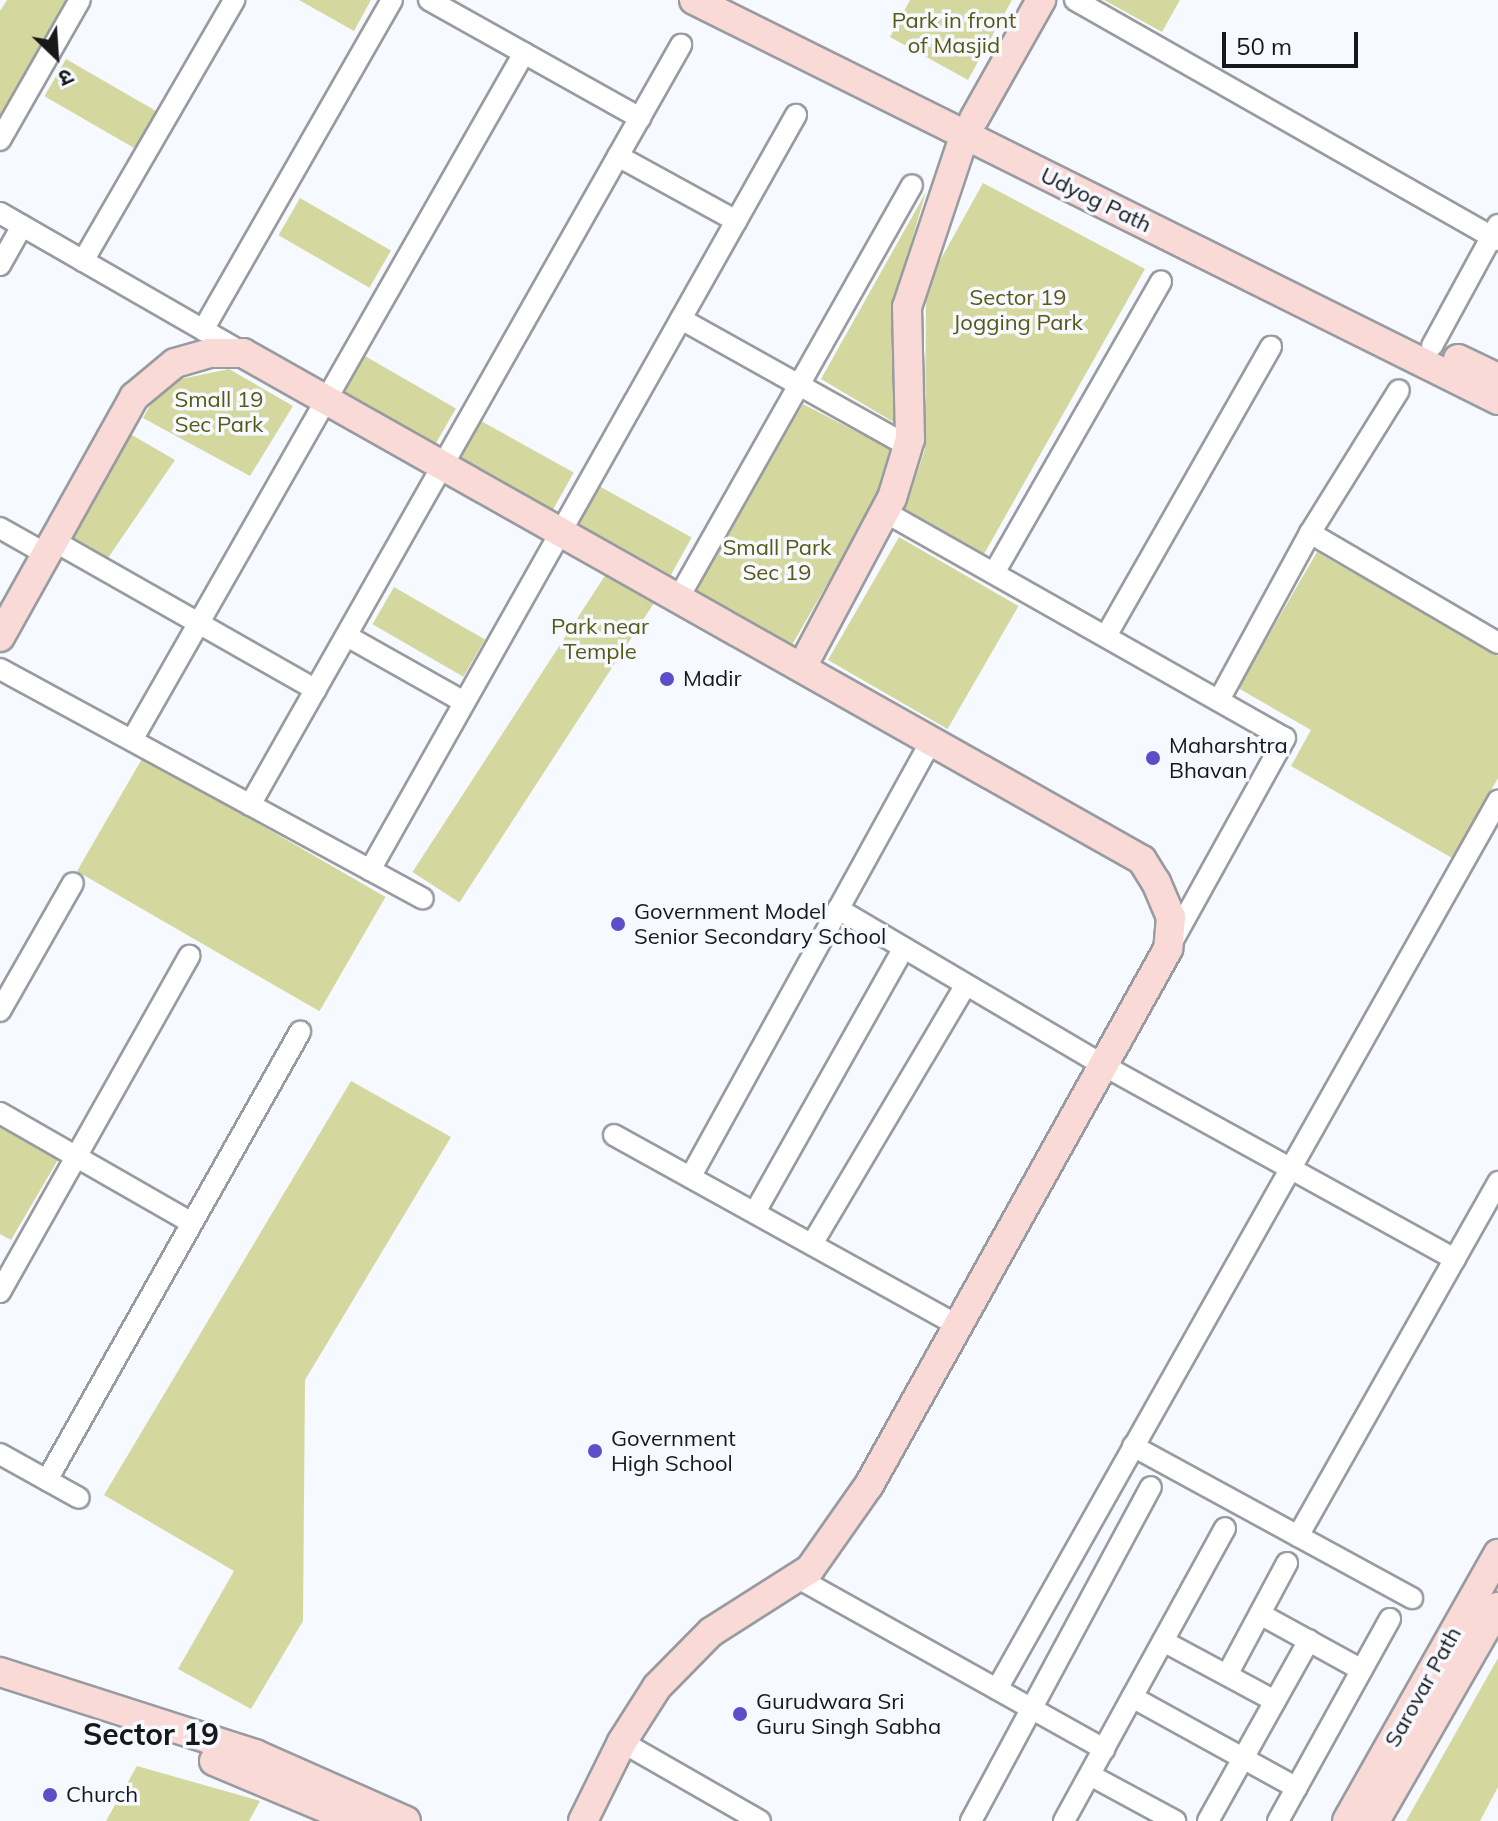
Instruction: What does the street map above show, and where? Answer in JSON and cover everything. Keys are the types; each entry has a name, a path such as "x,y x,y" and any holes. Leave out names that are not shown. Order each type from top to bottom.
{"street":[{"path":"0,140 80,0"},
{"path":"83,261 234,0"},
{"path":"203,330 392,0"},
{"path":"429,0 640,118"},
{"name":"Udyog Path","path":"694,0 1498,378"},
{"name":"Udyog Path","path":"734,0 969,127 1498,400"},
{"path":"802,667 885,512 908,446 907,307 969,127 1041,0"},
{"path":"1075,0 1496,234 1432,346"},
{"path":"250,805 681,45"},
{"path":"132,740 524,53"},
{"path":"370,870 796,115"},
{"path":"618,156 736,221"},
{"path":"679,597 912,185"},
{"path":"0,213 1142,860 1171,917 1168,949"},
{"path":"0,265 22,226"},
{"path":"994,573 1161,281"},
{"path":"681,319 908,446"},
{"path":"1106,636 1271,347"},
{"path":"0,637 134,397 175,363 209,353 243,353"},
{"path":"1219,700 1310,533 1399,390"},
{"path":"583,1821 622,1742 657,1687 711,1632 798,1578 869,1485 1285,738 885,512"},
{"path":"0,528 50,547 198,623 316,690"},
{"path":"1310,533 1498,643"},
{"path":"347,636 464,702"},
{"path":"0,669 423,899"},
{"path":"691,1176 932,739"},
{"path":"997,1689 1498,801"},
{"path":"0,1011 73,883"},
{"path":"838,909 1103,1065 1455,1259"},
{"path":"755,1212 904,948"},
{"path":"0,1292 189,956"},
{"path":"812,1244 966,985"},
{"path":"47,1480 300,1032"},
{"path":"0,1113 192,1223"},
{"path":"614,1135 959,1326"},
{"path":"1298,1536 1498,1182"},
{"path":"1133,1446 1412,1598"},
{"path":"0,1454 79,1498"},
{"path":"971,1821 1151,1487"},
{"path":"1064,1821 1225,1528"},
{"name":"Sarovar Path","path":"1347,1821 1498,1554"},
{"path":"1227,1675 1287,1563"},
{"path":"798,1578 1104,1749"},
{"name":"Sarovar Path","path":"1375,1821 1498,1607"},
{"path":"1260,1614 1362,1670"},
{"path":"1278,1821 1390,1619"},
{"path":"1208,1821 1309,1640"},
{"path":"1163,1641 1275,1701"},
{"path":"0,1672 255,1754 357,1816"},
{"path":"0,1693 243,1770 357,1816 406,1821"},
{"path":"1132,1697 1297,1788"},
{"path":"622,1742 760,1821"},
{"path":"1090,1775 1144,1814 1175,1821"}],"green space":[{"path":"7,0 69,0 0,122 0,11"},
{"path":"299,0 371,0 354,31"},
{"name":"Park in front of Masjid","path":"910,0 1012,0 968,80 890,37"},
{"path":"1104,0 1180,0 1162,32"},
{"path":"66,59 157,112 135,149 45,96"},
{"name":"Sector 19 Jogging Park","path":"983,183 1145,269 984,554 905,509 925,449 926,286"},
{"path":"926,192 893,304 895,423 821,379"},
{"path":"300,198 391,251 369,288 278,235"},
{"path":"365,356 456,408 434,446 344,393"},
{"name":"Small 19 Sec Park","path":"229,369 293,406 250,476 143,418 156,395 181,379"},
{"name":"Small Park Sec 19","path":"803,404 892,450 880,492 792,645 694,592"},
{"path":"481,421 574,472 553,510 460,459"},
{"path":"125,431 175,460 108,558 65,533"},
{"path":"599,486 692,537 671,575 578,524"},
{"path":"899,537 1019,606 948,729 828,660"},
{"path":"1317,552 1498,656 1498,778 1452,858 1291,766 1311,730 1238,688"},
{"name":"Park near Temple","path":"608,571 655,601 459,903 412,872"},
{"path":"394,587 485,640 463,677 372,624"},
{"path":"143,757 385,897 319,1011 77,871"},
{"path":"351,1081 451,1137 305,1380 303,1621 251,1709 178,1669 234,1571 104,1495"},
{"path":"0,1123 59,1158 11,1240 0,1234"},
{"path":"1498,1658 1498,1787 1480,1821 1406,1821"},
{"path":"137,1766 260,1801 249,1821 106,1821"}],"place":[{"name":"Madir","path":"667,679"},
{"name":"Maharshtra Bhavan","path":"1153,758"},
{"name":"Government Model Senior Secondary School","path":"618,924"},
{"name":"Government High School","path":"595,1451"},
{"name":"Gurudwara Sri Guru Singh Sabha","path":"740,1714"},
{"name":"Church","path":"50,1795"}],"district":[{"name":"Sector 19","path":"151,1734"}]}
